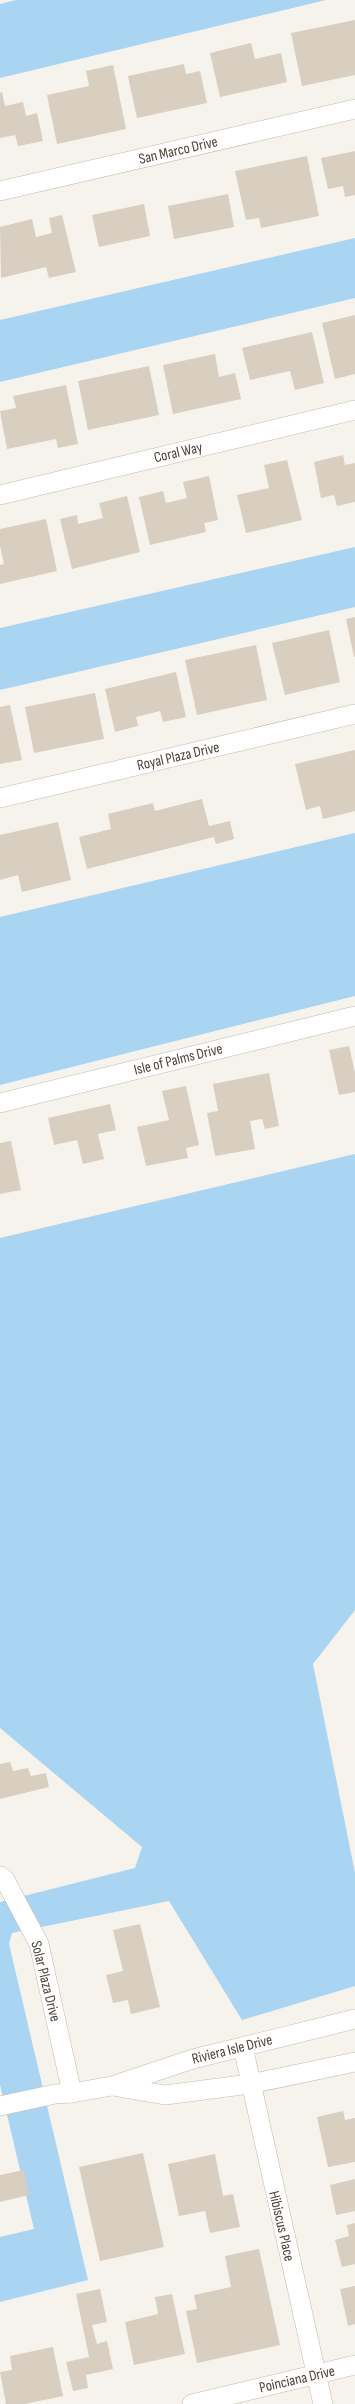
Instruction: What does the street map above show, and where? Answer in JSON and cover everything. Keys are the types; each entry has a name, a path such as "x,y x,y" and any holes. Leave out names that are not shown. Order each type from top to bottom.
{"street":[{"name":"San Marco Drive","path":"0,191 355,109"},
{"name":"Coral Way","path":"0,495 355,410"},
{"name":"Royal Plaza Drive","path":"0,798 355,714"},
{"name":"Isle of Palms Drive","path":"0,1102 355,1016"},
{"name":"Solar Plaza Drive","path":"2,1878 39,1944 64,2094"},
{"name":"Riviera Isle Drive","path":"0,2106 112,2086 193,2059 355,2019"},
{"name":"Hibiscus Place","path":"243,2047 250,2084 323,2404"},
{"name":"Riviera Isle Drive","path":"112,2086 165,2095 250,2084 355,2062"},
{"name":"Poinciana Drive","path":"192,2404 355,2365"}],"water":[{"path":"16,0 326,0 0,78 0,4"},
{"path":"355,238 355,298 0,382 0,320"},
{"path":"355,547 355,607 0,690 0,628"},
{"path":"355,833 355,996 0,1085 0,917"},
{"path":"355,1154 355,1610 313,1664 355,1873 355,1986 242,2020 169,1901 12,1933 9,1944 88,2280 0,2302 0,2237 34,2229 0,2085 0,1902 135,1868 142,1847 0,1728 0,1238"}],"building":[{"path":"355,20 355,75 302,86 291,33"},
{"path":"251,43 255,59 281,53 287,82 220,97 210,53"},
{"path":"184,64 186,74 200,71 207,103 137,118 128,76"},
{"path":"113,65 126,129 57,144 47,95 89,86 86,71"},
{"path":"2,92 5,106 23,102 26,116 37,113 43,141 18,146 15,135 0,138 0,93"},
{"path":"355,151 355,195 345,197 343,186 328,189 321,158"},
{"path":"307,156 319,216 261,228 259,218 246,220 235,171"},
{"path":"228,194 234,227 174,239 168,206"},
{"path":"144,204 150,236 99,247 92,215"},
{"path":"62,215 76,272 49,278 46,267 1,278 0,227 32,219 36,237 52,233 49,218"},
{"path":"355,315 355,374 335,379 322,323"},
{"path":"312,332 324,383 295,390 290,371 250,380 242,348"},
{"path":"215,354 219,377 235,373 241,399 173,414 163,365"},
{"path":"149,366 159,415 88,430 78,381"},
{"path":"66,385 78,444 58,448 56,439 7,449 0,411 16,408 13,396"},
{"path":"343,455 345,465 355,463 355,502 337,506 334,495 321,498 314,462"},
{"path":"287,460 302,520 246,533 237,495 269,488 264,465"},
{"path":"209,476 218,520 204,523 206,532 150,545 139,497 163,491 166,503 187,498 183,482"},
{"path":"127,496 140,552 72,569 60,519 77,515 78,524 103,518 99,503"},
{"path":"46,519 57,571 0,584 0,565 4,564 0,546 0,529"},
{"path":"355,617 355,657 354,657 346,619"},
{"path":"329,630 340,682 285,695 272,643"},
{"path":"256,645 267,700 197,715 185,660"},
{"path":"176,672 186,717 163,722 160,711 136,717 138,726 115,732 105,689"},
{"path":"95,693 104,739 34,753 25,707"},
{"path":"10,705 22,760 0,764 0,707"},
{"path":"355,750 355,811 323,819 320,806 306,810 295,764"},
{"path":"202,799 209,826 230,821 234,839 216,844 214,837 87,869 79,837 111,829 108,814 153,803 155,811"},
{"path":"58,822 71,880 22,892 18,875 0,880 0,835"},
{"path":"349,1046 355,1073 355,1092 339,1095 329,1050"},
{"path":"269,1073 279,1126 265,1129 262,1119 250,1121 255,1149 215,1156 207,1113 218,1111 213,1084"},
{"path":"186,1086 199,1145 186,1148 188,1158 146,1166 137,1127 169,1120 162,1091"},
{"path":"110,1104 116,1130 98,1134 104,1159 83,1164 77,1140 54,1145 48,1118"},
{"path":"11,1141 21,1190 0,1194 0,1143"},
{"path":"10,1762 13,1771 28,1768 31,1776 46,1773 49,1787 0,1799 0,1764"},
{"path":"140,1924 160,2007 131,2014 128,2000 113,2003 106,1975 123,1971 113,1930"},
{"path":"343,2111 345,2120 355,2118 355,2162 328,2167 317,2117"},
{"path":"143,2153 164,2247 100,2261 79,2167"},
{"path":"215,2154 223,2196 233,2194 240,2227 210,2233 205,2211 179,2216 168,2164"},
{"path":"24,2170 29,2195 0,2202 0,2175"},
{"path":"355,2179 355,2211 336,2215 330,2185"},
{"path":"355,2223 355,2264 342,2267 335,2240 349,2236 347,2225"},
{"path":"259,2249 280,2345 197,2363 186,2311 197,2309 194,2295 231,2287 225,2256"},
{"path":"355,2286 355,2324 348,2326 340,2289"},
{"path":"100,2289 107,2322 92,2325 97,2344 107,2341 113,2369 86,2375 88,2388 73,2391 66,2362 89,2357 76,2294"},
{"path":"172,2294 185,2354 134,2365 125,2322 158,2314 155,2297"},
{"path":"53,2347 63,2396 25,2404 6,2404 0,2372 12,2370 10,2356"}]}
